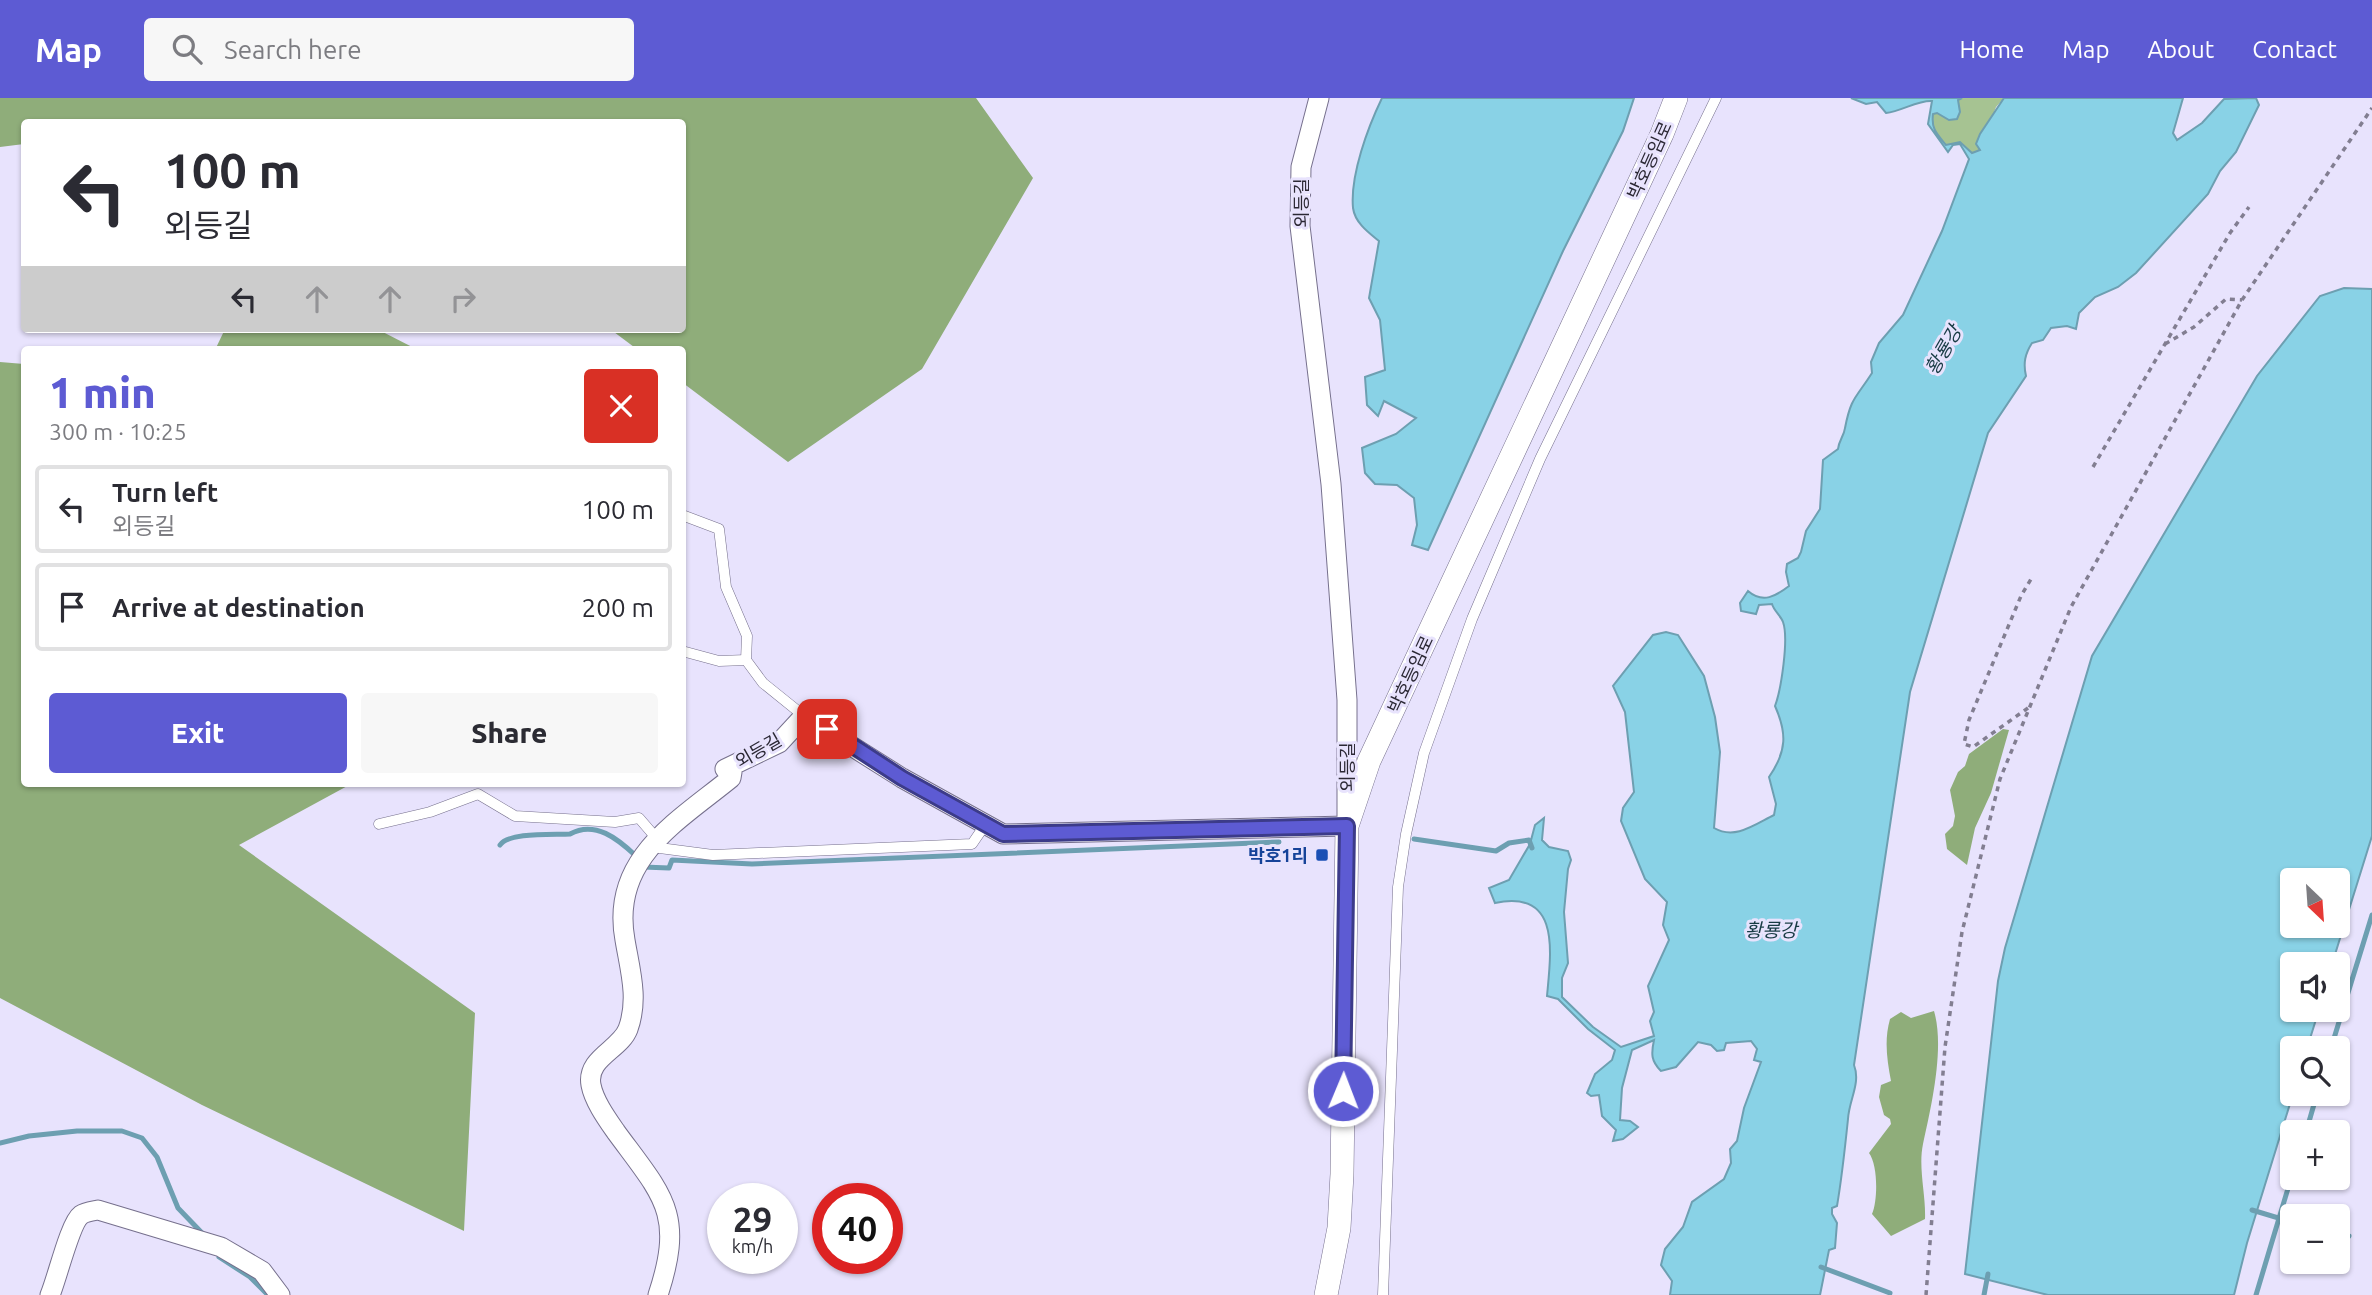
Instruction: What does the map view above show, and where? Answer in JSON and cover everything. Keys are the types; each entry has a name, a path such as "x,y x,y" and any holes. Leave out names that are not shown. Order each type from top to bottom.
{"street":[{"name":"외등길","path":"1319,98 1301,167 1300,226 1331,484 1347,700 1347,826"},
{"name":"박호등임로","path":"1326,1295 1339,1228 1342,1174 1347,826 1369,761 1676,98"},
{"name":"외등길","path":"658,1295 672,1236 663,1198 611,1125 591,1084 592,1071 600,1059 627,1031 634,999 633,972 624,939 624,896 635,869 669,825 732,778 732,772 726,768 779,743 804,716"},
{"path":"804,716 902,778 1003,834 1347,826"},
{"path":"50,1295 59,1274 70,1231 81,1215 97,1210 221,1247 262,1271 280,1295"}],"lane":[{"path":"1383,1295 1398,887 1406,834 1424,752 1448,681 1541,459 1716,98"},
{"path":"686,517 719,529 726,587 747,636 746,660 763,683 804,716"},
{"path":"686,652 719,661 746,660"},
{"path":"379,824 430,812 478,794 515,816 615,822 639,818 655,844 713,855 972,844 985,825"}],"path":[{"path":"1926,1295 1945,1047 1962,932 2000,779 2071,607 2242,300 2372,108"},
{"path":"2093,467 2230,233 2249,207"},
{"path":"2164,344 2194,327 2226,299 2242,300"},
{"path":"2030,706 1973,747 1964,744 1969,720 2021,596 2031,579"}],"green space":[{"path":"0,98 976,98 1033,178 922,369 788,462 686,385 686,346 633,346 615,333 686,333 686,119 21,119 21,144 0,147"},
{"path":"2004,98 1996,107 1980,150 1972,153 1960,142 1946,145 1933,124 1933,114 1937,113 1949,120 1960,112 1958,100"},
{"path":"223,333 385,333 410,346 217,346"},
{"path":"0,362 21,364 21,787 345,787 239,845 475,1013 464,1231 202,1105 0,998"},
{"path":"2003,729 2009,730 1991,793 1975,828 1967,865 1947,849 1945,834 1953,826 1955,816 1950,790 1969,754"},
{"path":"1934,1011 1937,1060 1922,1153 1925,1219 1891,1236 1872,1214 1876,1183 1869,1153 1891,1124 1890,1119 1884,1115 1879,1097 1881,1085 1891,1081 1887,1050 1888,1027 1890,1019 1901,1012 1911,1018"}],"water":[{"path":"1382,98 1634,98 1623,131 1563,251 1428,550 1412,545 1417,525 1414,498 1397,485 1375,484 1365,473 1362,448 1396,434 1416,418 1384,401 1378,416 1367,405 1365,377 1385,370 1380,320 1369,298 1379,241 1356,218 1353,195 1361,152"},
{"name":"황룡강","path":"1851,98 1962,98 1958,100 1960,112 1957,119 1949,120 1937,113 1933,114 1933,124 1946,145 1960,142 1972,153 1980,150 1976,144 1980,134 2004,98 2183,98 2173,133 2177,140 2202,123 2224,99 2256,98 2259,105 2236,152 2220,171 2208,194 2136,273 2118,287 2095,297 2079,313 2076,329 2067,326 2051,328 2043,340 2032,343 2025,359 2026,376 1988,433 1910,692 1854,1065 1856,1078 1842,1173 1837,1206 1832,1208 1837,1223 1835,1248 1829,1250 1820,1295 1670,1295 1672,1281 1661,1265 1665,1249 1683,1227 1692,1202 1724,1179 1731,1163 1730,1149 1737,1141 1744,1108 1761,1062 1754,1060 1757,1049 1751,1041 1726,1043 1724,1050 1717,1051 1711,1045 1698,1042 1676,1067 1661,1071 1653,1057 1654,1040 1632,1050 1622,1088 1620,1120 1630,1121 1638,1127 1623,1139 1613,1141 1616,1130 1602,1116 1599,1095 1591,1096 1587,1093 1595,1074 1612,1060 1615,1050 1588,1029 1558,999 1547,996 1550,944 1542,915 1532,905 1516,901 1495,903 1489,888 1509,880 1530,844 1535,825 1544,818 1542,840 1549,847 1568,851 1571,860 1564,912 1568,963 1562,978 1562,997 1593,1027 1621,1047 1654,1036 1650,1021 1654,1012 1648,986 1669,940 1663,925 1667,902 1645,879 1621,821 1623,808 1634,792 1625,712 1613,686 1653,635 1666,632 1678,635 1704,676 1715,717 1720,752 1714,828 1737,832 1774,815 1776,804 1769,777 1779,759 1783,742 1782,725 1775,706 1784,664 1785,630 1772,604 1759,605 1756,614 1741,611 1740,603 1748,591 1764,598 1789,586 1787,564 1798,558 1806,531 1820,509 1823,460 1838,449 1852,404 1872,373 1871,362 1879,343 1903,315 1942,231 1969,159 1960,144 1953,145 1948,152 1928,124 1932,101 1886,113 1877,102 1866,104"},
{"path":"2344,288 2372,289 2372,836 2350,906 2350,868 2280,868 2280,938 2340,938 2336,952 2280,952 2280,1022 2315,1022 2311,1036 2280,1036 2280,1106 2289,1106 2285,1120 2280,1120 2280,1136 2234,1295 2048,1295 1965,1274 1998,981 2005,948 2092,656 2257,376 2320,296"}],"waterway":[{"path":"500,845 521,836 570,834 588,829 606,833 636,856"},
{"path":"1414,839 1496,851 1509,843 1529,840 1532,848"},
{"path":"643,867 669,868 672,860 752,864 1279,842"},
{"path":"2335,1036 2372,915"},
{"path":"2309,1120 2314,1106"},
{"path":"0,1143 29,1136 77,1131 122,1131 142,1138 157,1157 178,1208 203,1234"},
{"path":"2256,1295 2288,1190"},
{"path":"2252,1210 2280,1218"},
{"path":"219,1257 250,1277 268,1295"},
{"path":"1821,1267 1890,1293"},
{"path":"1984,1295 1988,1274"}],"place":[{"name":"박호1리","path":"1322,855"}],"route":[{"path":"827,729 902,778 1003,834 1347,826 1343,1091"}]}
